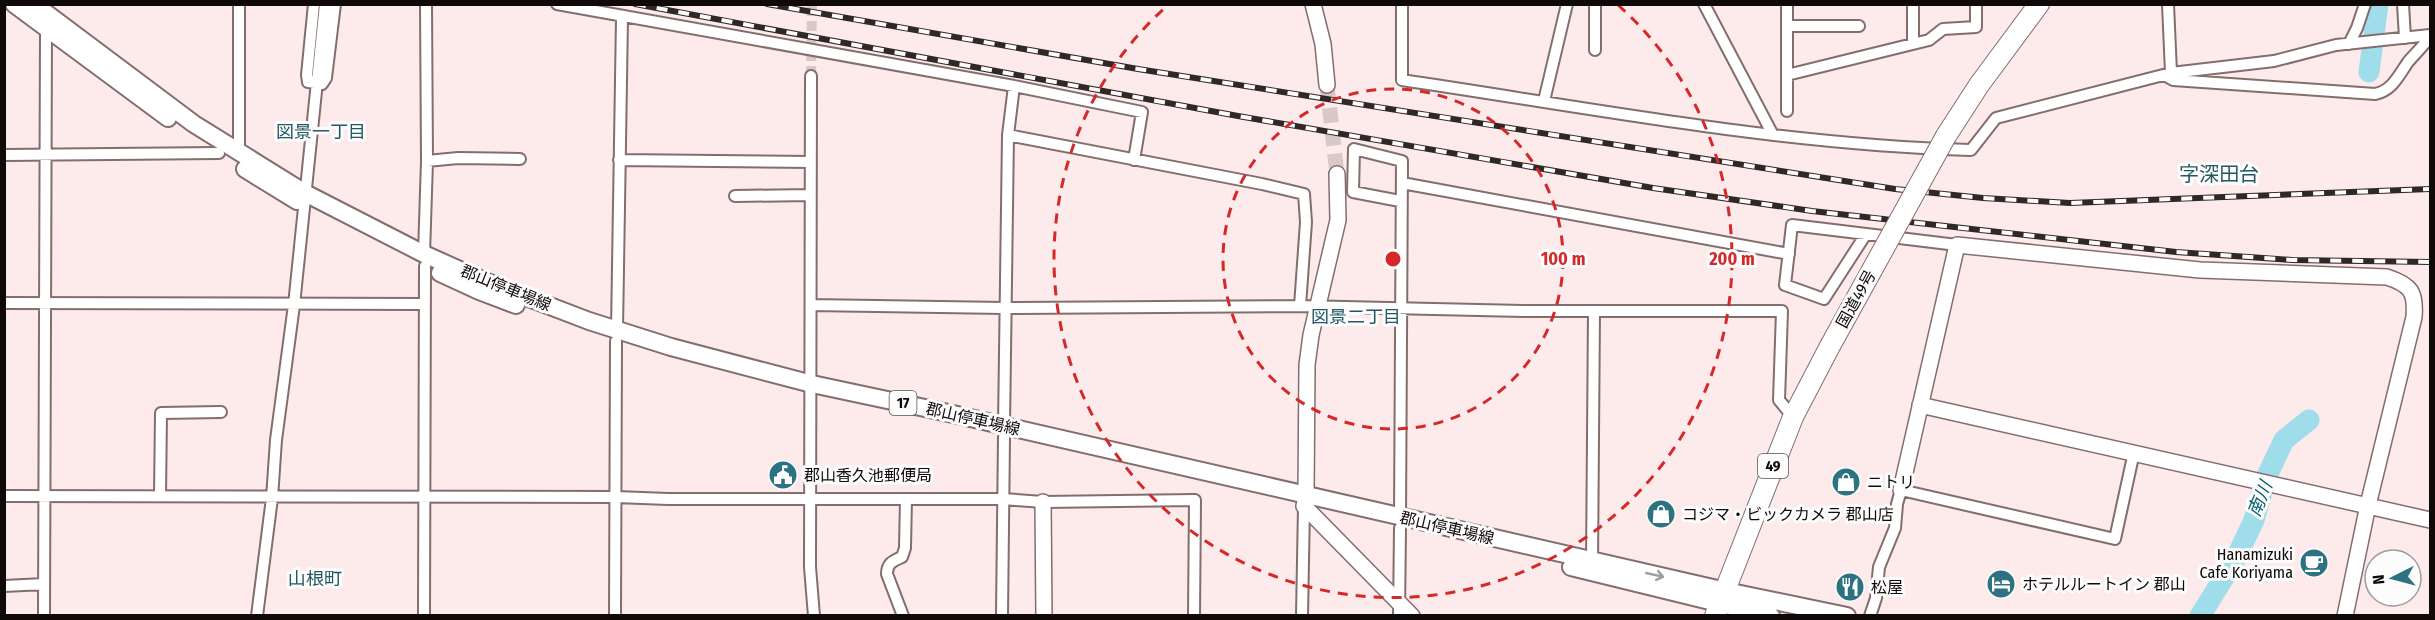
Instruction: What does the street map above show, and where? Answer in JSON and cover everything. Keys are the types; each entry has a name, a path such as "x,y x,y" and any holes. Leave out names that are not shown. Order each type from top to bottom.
{"highway":[{"name":"国道49号","path":"1720,604 1793,417 1830,346 1946,136 1979,85 2039,4"}],"main road":[{"name":"郡山停車場線","path":"14,4 43,13 194,124 239,152 304,199"},
{"name":"郡山停車場線","path":"43,13 146,103 219,153 425,260 478,291 616,335 676,359 1004,431 1591,566 1720,604 1771,615"},
{"name":"郡山停車場線","path":"1720,604 1846,615"}],"street":[{"path":"239,4 239,152"},
{"path":"314,4 307,75 308,82 317,85 322,84 326,78 335,4"},
{"path":"257,615 272,498 276,440 294,305 324,4"},
{"path":"424,615 426,4"},
{"path":"557,4 622,18 1014,86 1142,112 1134,159"},
{"path":"1313,4 1323,44 1327,85"},
{"path":"1402,4 1402,80 1773,135 1911,148 1971,150 1996,118 2167,74 2274,61 2336,45 2430,36"},
{"path":"1544,101 1567,4"},
{"path":"1594,50 1595,4"},
{"path":"1704,4 1773,135"},
{"path":"1787,4 1787,111"},
{"path":"1913,4 1913,44"},
{"path":"1787,75 1929,40 1944,29 1976,27 1976,4"},
{"path":"2168,4 2167,74 2173,80 2382,93 2393,84 2430,36"},
{"path":"2349,44 2365,4"},
{"path":"2403,4 2405,38"},
{"path":"43,13 46,155 44,615"},
{"path":"615,615 616,335 622,18"},
{"path":"1787,26 1859,26"},
{"path":"811,76 810,567 814,615"},
{"path":"1002,615 1004,308 1008,135 1014,86"},
{"path":"1008,135 1304,194 1306,222 1300,306"},
{"path":"1399,609 1402,161 1354,149 1353,192 1400,201"},
{"path":"4,155 219,153"},
{"path":"427,161 458,158 520,159"},
{"path":"619,160 811,162"},
{"path":"1302,615 1307,365 1338,220 1336,174"},
{"path":"1402,183 1789,254"},
{"path":"735,196 810,195"},
{"path":"1866,234 1824,299 1785,285 1792,225 2200,270 2387,277 2404,283 2415,303 2414,317 2344,615"},
{"path":"1870,615 1876,598 1879,567 1895,528 1897,504 1957,245"},
{"path":"4,303 424,304"},
{"path":"811,305 1004,308 1300,306 1594,311 1782,311 1779,400 1793,417"},
{"path":"1591,566 1594,311"},
{"path":"1920,405 2430,520"},
{"path":"160,496 161,412 221,412"},
{"path":"1901,490 2115,538 2134,452"},
{"path":"4,496 1003,499 1043,502 1195,500 1194,615"},
{"path":"903,615 887,574 887,567 891,562 902,557 905,548 906,499"},
{"path":"1305,500 1399,609 1412,615"},
{"path":"1043,502 1044,615"},
{"path":"4,586 44,584"}],"waterway":[{"name":"南川","path":"2369,72 2378,4"},
{"name":"南川","path":"2200,616 2236,558 2254,520 2266,478 2284,440 2309,420"}],"tunnel":[{"path":"811,76 812,4"},
{"path":"1327,85 1337,174"}],"railway":[{"path":"635,4 1238,116 1653,188 1812,211 2176,252 2292,260 2430,262"},
{"path":"767,4 1138,69 1895,189 1983,198 2070,203 2430,189"}],"place":[{"name":"郡山香久池郵便局","path":"783,475"},
{"name":"ニトリ","path":"1846,482"},
{"name":"コジマ・ビックカメラ 郡山店","path":"1661,514"},
{"name":"Hanamizuki Cafe Koriyama","path":"2314,563"},
{"name":"ホテルルートイン 郡山","path":"2001,584"},
{"name":"松屋","path":"1850,587"}],"district":[{"name":"図景一丁目","path":"321,132"},
{"name":"字深田台","path":"2219,174"},
{"name":"図景二丁目","path":"1356,317"},
{"name":"山根町","path":"315,579"}]}
